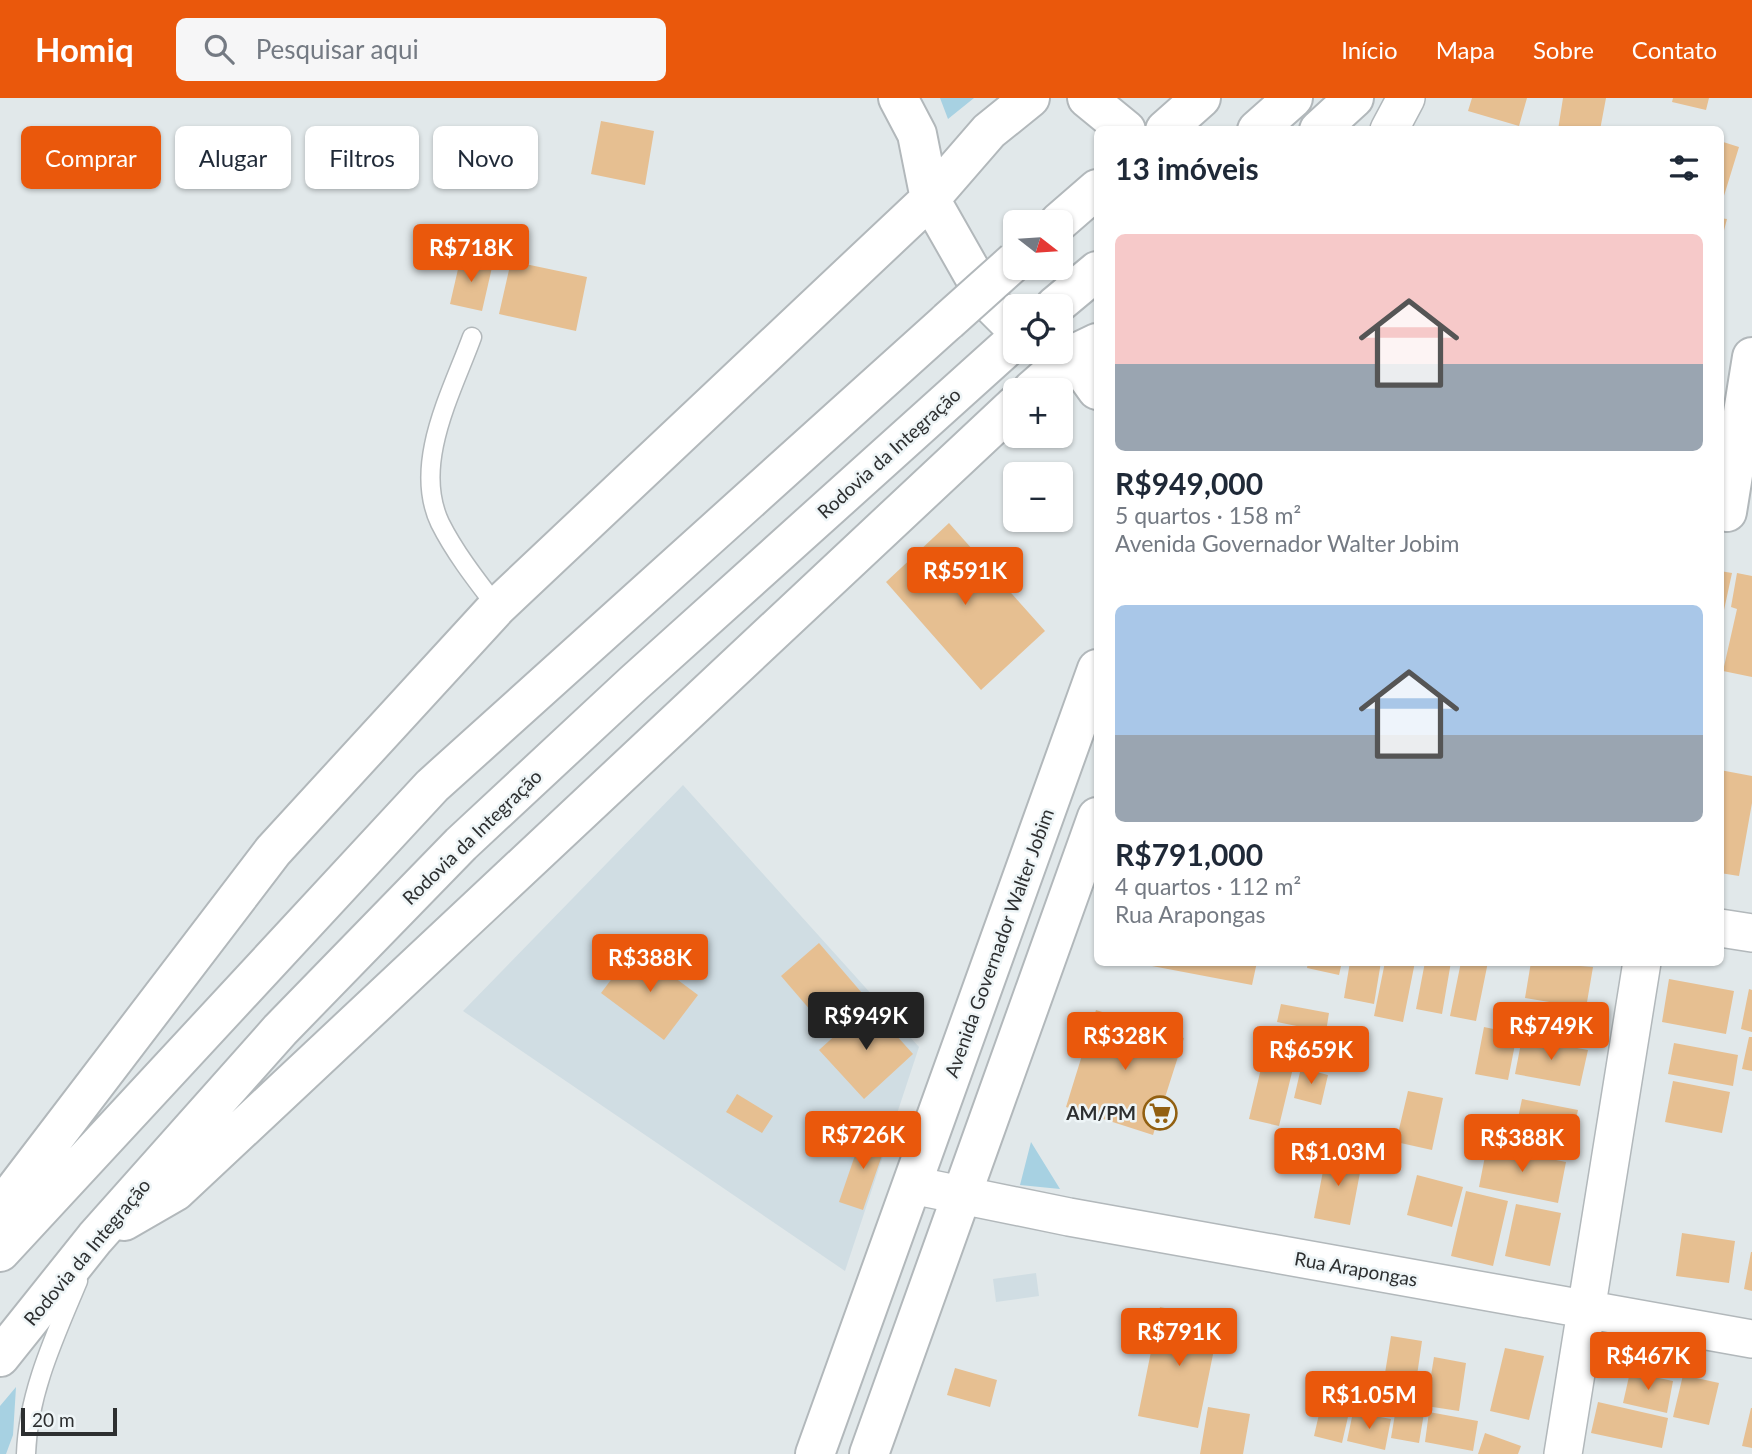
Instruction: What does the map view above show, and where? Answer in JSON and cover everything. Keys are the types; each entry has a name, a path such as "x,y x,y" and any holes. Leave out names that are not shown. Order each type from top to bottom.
{"main road":[{"path":"898,98 917,134 930,199 988,301 1003,316"},
{"path":"0,1209 273,851 497,607 930,199 989,131 1030,98"},
{"path":"1087,98 1121,126"},
{"path":"1262,126 1293,98"},
{"path":"1323,126 1354,98"},
{"path":"1073,210 1094,192"},
{"path":"0,1252 432,786 1003,272"},
{"path":"1069,294 1094,274"},
{"path":"1046,378 1077,350 1094,384"},
{"name":"Rodovia da Integração","path":"0,1357 94,1238 280,1030 461,844 634,683 1003,351"},
{"path":"1733,513 1752,357"},
{"path":"94,1238 176,1191 1003,416"},
{"name":"Avenida Governador Walter Jobim","path":"815,1454 1094,678"},
{"path":"869,1454 1094,829"}],"street":[{"path":"1391,126 1406,98"},
{"path":"1724,929 1752,933"},
{"path":"1563,1454 1641,966"},
{"name":"Rua Arapongas","path":"912,1185 961,1197 1752,1339"}],"lane":[{"path":"472,337 436,437 432,489 440,522 469,571 497,607"},
{"path":"26,1454 27,1433 42,1369 94,1238"}],"shaded area":[{"path":"940,98 974,98 948,119"},
{"path":"683,785 919,1047 845,1271 463,1011"},
{"path":"1031,1142 1060,1189 1020,1185"},
{"path":"1036,1273 1039,1296 996,1302 993,1279"},
{"path":"16,1387 13,1435 6,1454 0,1454 0,1406"}],"building":[{"path":"1472,98 1527,98 1519,126 1468,111"},
{"path":"1563,98 1606,98 1601,126 1559,126"},
{"path":"1673,98 1709,98 1706,110 1672,102"},
{"path":"601,121 654,131 645,185 591,174"},
{"path":"1724,142 1739,147 1724,196"},
{"path":"461,256 493,263 482,311 450,304"},
{"path":"511,261 587,277 576,331 499,314"},
{"path":"949,523 1045,631 981,690 886,582"},
{"path":"1724,572 1732,573 1724,610"},
{"path":"1737,573 1752,576 1752,677 1724,671 1737,609 1731,607"},
{"path":"1724,771 1752,776 1752,803 1739,876 1724,874"},
{"path":"819,943 868,1000 830,1033 781,976"},
{"path":"635,948 698,995 664,1040 601,993"},
{"path":"1152,966 1256,966 1252,985"},
{"path":"1307,966 1341,966 1339,975"},
{"path":"1349,966 1380,966 1374,1004 1344,998"},
{"path":"1384,966 1414,966 1403,1022 1374,1016"},
{"path":"1424,966 1450,966 1442,1014 1416,1009"},
{"path":"1460,966 1487,966 1476,1021 1450,1016"},
{"path":"1530,966 1593,967 1586,1008 1525,998"},
{"path":"1669,979 1734,991 1726,1034 1662,1022"},
{"path":"1749,989 1752,990 1752,1032 1741,1029"},
{"path":"1281,1004 1329,1013 1326,1032 1277,1022"},
{"path":"869,1005 913,1054 864,1099 819,1050"},
{"path":"1096,1010 1184,1038 1153,1135 1066,1107"},
{"path":"1484,1027 1517,1034 1508,1080 1475,1074"},
{"path":"1749,1037 1752,1037 1752,1071 1742,1069"},
{"path":"1522,1038 1588,1050 1580,1086 1515,1074"},
{"path":"1674,1043 1738,1055 1733,1086 1668,1074"},
{"path":"1263,1060 1293,1068 1279,1126 1249,1119"},
{"path":"1301,1068 1328,1075 1321,1105 1294,1098"},
{"path":"1673,1081 1730,1092 1722,1133 1665,1122"},
{"path":"1408,1091 1443,1098 1432,1150 1396,1142"},
{"path":"737,1094 773,1116 762,1133 726,1112"},
{"path":"1522,1099 1578,1110 1570,1148 1514,1137"},
{"path":"863,1132 887,1141 863,1210 839,1202"},
{"path":"1487,1146 1566,1162 1558,1203 1479,1187"},
{"path":"1327,1150 1363,1157 1350,1225 1314,1218"},
{"path":"1417,1175 1463,1187 1452,1227 1407,1215"},
{"path":"1466,1191 1508,1201 1493,1266 1451,1256"},
{"path":"1516,1204 1561,1213 1550,1266 1505,1256"},
{"path":"1682,1233 1735,1241 1729,1283 1676,1276"},
{"path":"1752,1252 1752,1291 1744,1289"},
{"path":"1160,1307 1220,1320 1198,1428 1138,1416"},
{"path":"1391,1336 1422,1341 1413,1403 1381,1398"},
{"path":"1505,1348 1544,1356 1529,1420 1490,1411"},
{"path":"1434,1357 1466,1363 1459,1411 1426,1406"},
{"path":"955,1368 997,1380 990,1407 947,1395"},
{"path":"1630,1372 1673,1381 1667,1413 1623,1403"},
{"path":"1683,1375 1719,1383 1709,1425 1673,1417"},
{"path":"1325,1388 1353,1395 1342,1443 1314,1436"},
{"path":"1598,1402 1668,1418 1662,1448 1591,1433"},
{"path":"1208,1407 1250,1414 1243,1454 1200,1454"},
{"path":"1396,1408 1424,1413 1419,1443 1391,1438"},
{"path":"1752,1408 1752,1448 1742,1446"},
{"path":"1353,1412 1391,1419 1385,1450 1347,1441"},
{"path":"1429,1412 1478,1421 1473,1451 1425,1442"},
{"path":"1485,1433 1521,1446 1518,1454 1478,1454"}],"place":[{"name":"AM/PM","path":"1160,1113"}]}
